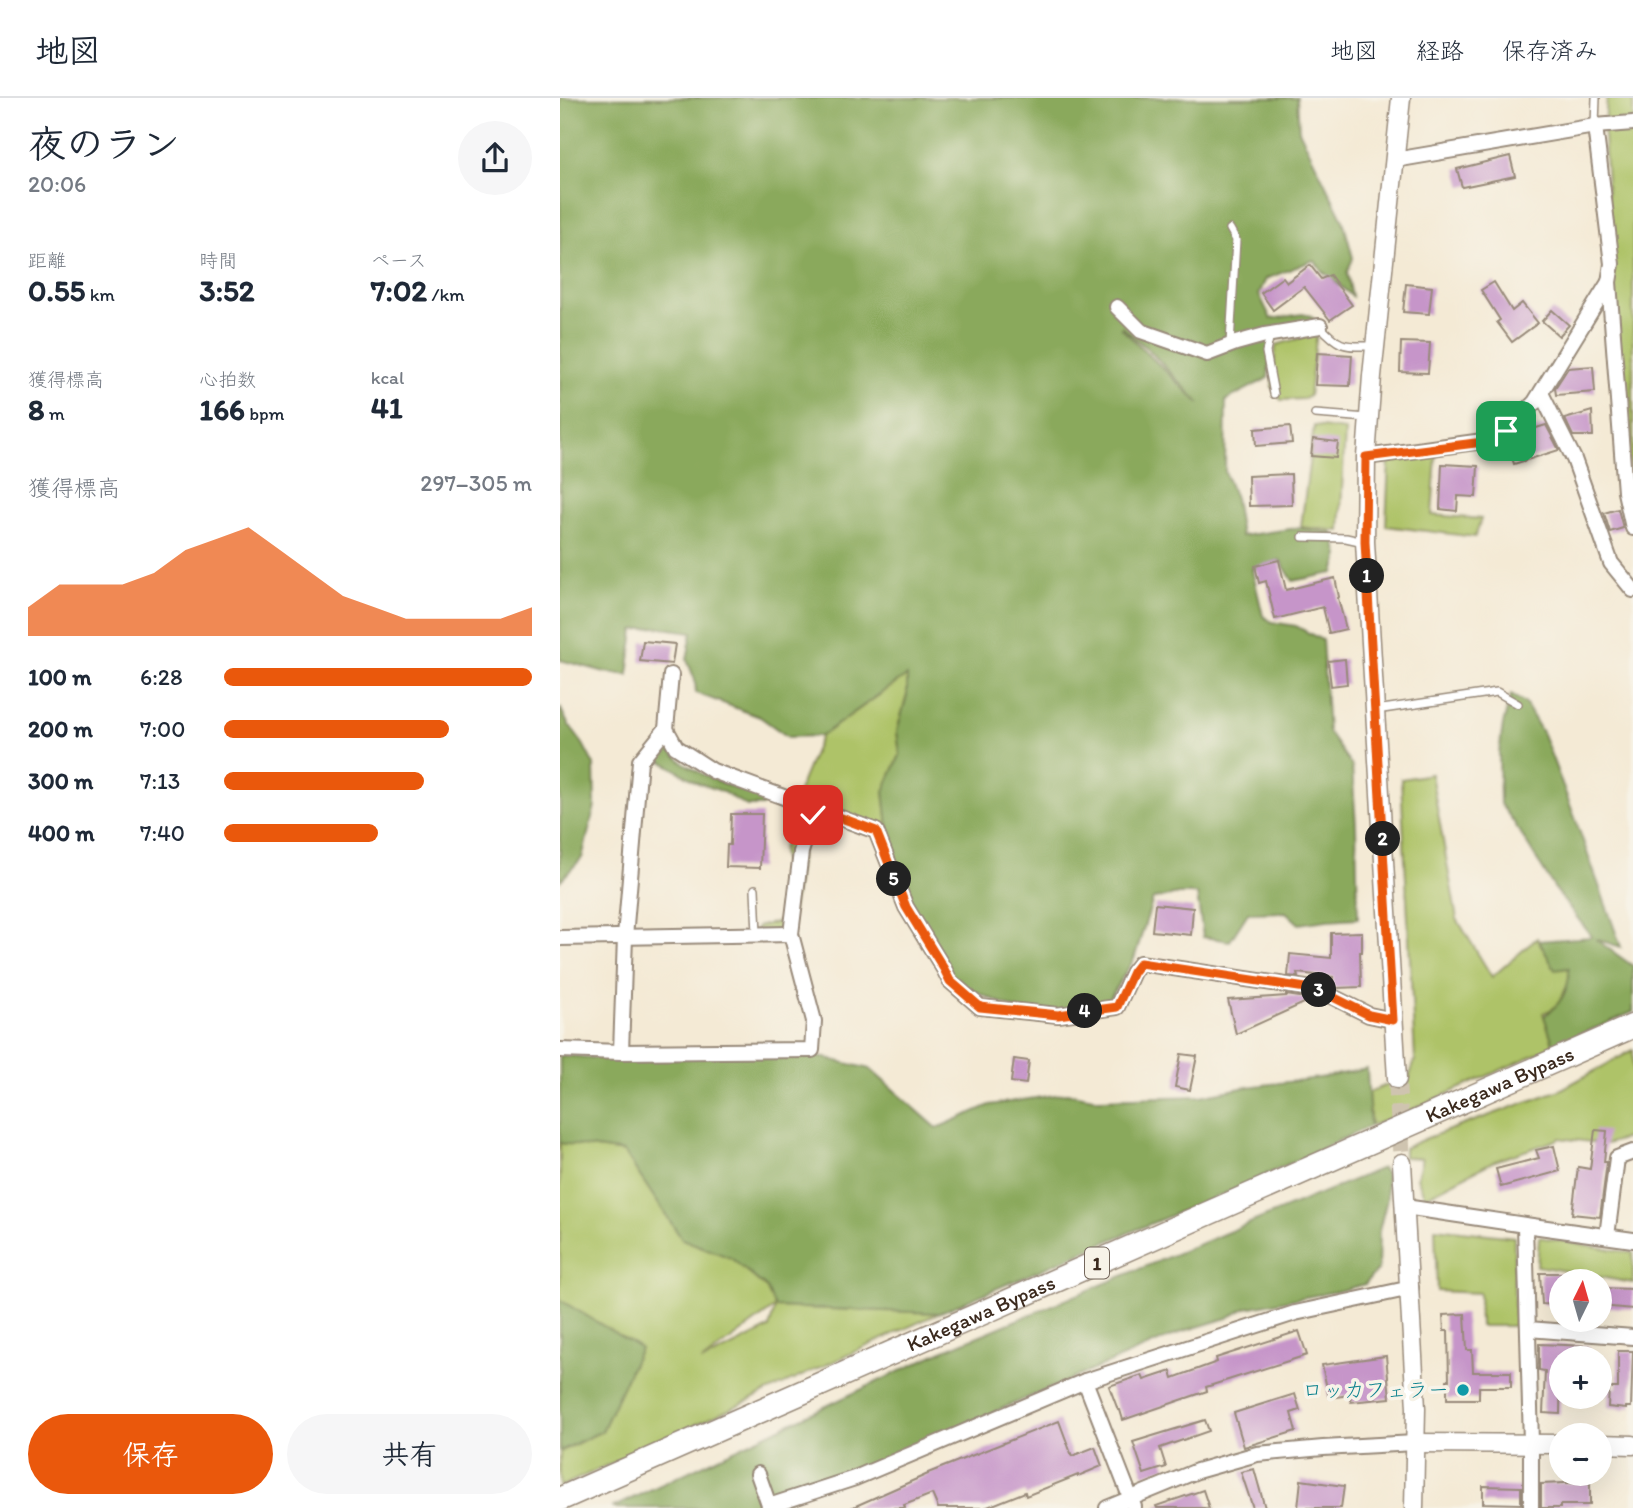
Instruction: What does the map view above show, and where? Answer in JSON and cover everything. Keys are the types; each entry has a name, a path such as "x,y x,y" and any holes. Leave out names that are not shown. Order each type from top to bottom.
{"highway":[{"name":"Kakegawa Bypass","path":"560,1499 1633,1026"}],"street":[{"path":"1397,1079 1365,542 1369,418 1401,98"},
{"path":"1395,160 1603,125 1633,123"},
{"path":"1603,125 1612,264 1609,282 1625,492 1633,528"},
{"path":"1366,457 1483,442 1506,431 1535,402 1609,282"},
{"path":"1117,307 1141,331 1207,354 1230,345 1318,323"},
{"path":"1541,393 1574,458 1611,563 1633,590"},
{"path":"621,1052 625,937 640,761 666,729 671,675"},
{"path":"666,729 676,747 712,771 876,831 906,907 950,981 980,1007 1058,1015 1117,1007 1140,963 1319,990 1369,1015 1393,1020"},
{"path":"560,1050 813,1050 814,1021 791,933 801,852 815,808"},
{"path":"560,938 791,933"},
{"path":"1607,1236 1617,1158 1633,1152"},
{"path":"1402,1163 1416,1408 1415,1508"},
{"path":"1405,1207 1633,1240"},
{"path":"1525,1225 1531,1508"},
{"path":"758,1474 770,1507 855,1478 1085,1381 1295,1313 1411,1288"},
{"path":"1528,1329 1633,1337"},
{"path":"1085,1381 1133,1503"},
{"path":"1107,1508 1133,1503 1197,1471 1257,1454 1415,1443 1549,1444"},
{"path":"1612,1444 1633,1445"}],"lane":[{"path":"1596,98 1603,125"},
{"path":"1230,229 1236,240 1230,345"},
{"path":"1318,323 1335,342 1353,346 1375,346"},
{"path":"1270,334 1266,352 1274,394"},
{"path":"1315,414 1369,418"},
{"path":"1303,537 1346,538 1365,542"},
{"path":"1375,710 1497,692 1518,704"},
{"path":"755,889 757,934"}],"green space":[{"path":"560,98 1297,98 1299,130 1343,220 1353,258 1347,273 1352,296 1322,271 1314,260 1266,279 1259,294 1271,319 1302,314 1311,316 1320,326 1272,339 1268,378 1226,400 1225,472 1235,498 1241,536 1298,528 1333,533 1339,555 1334,573 1293,581 1280,560 1252,569 1263,616 1272,622 1296,626 1322,640 1328,732 1352,766 1358,918 1299,924 1286,912 1248,913 1230,941 1203,937 1197,894 1153,899 1134,959 1103,1009 1020,1011 950,981 884,849 888,826 884,791 900,755 897,731 907,695 907,676 821,736 788,737 760,717 696,693 695,680 687,660 692,632 655,627 634,630 628,675 560,660","holes":["1121,328 1149,350 1200,404"]},
{"path":"1607,98 1633,98 1633,512 1612,264 1604,136"},
{"path":"1317,332 1309,396 1304,399 1281,400 1272,387 1276,345"},
{"path":"1314,426 1345,430 1340,531 1301,527"},
{"path":"1436,456 1432,515 1481,519 1475,537 1386,526 1389,460"},
{"path":"908,675 907,695 897,731 900,755 884,792 888,826 794,801 821,736"},
{"path":"1511,695 1525,703 1543,734 1621,947 1595,939 1633,966 1633,1012 1554,1046 1544,1016 1563,996 1568,983 1569,968 1555,970 1539,941 1592,937 1555,889 1500,804 1499,754"},
{"path":"560,707 594,765 595,806 582,858 560,881"},
{"path":"663,744 684,763 704,775 767,799 762,806 747,806 721,791 698,783 652,755"},
{"path":"1431,774 1457,919 1492,977 1537,938 1555,969 1569,968 1570,980 1557,1007 1543,1013 1554,1046 1371,1126 1368,1093 1410,1075 1415,1060 1401,779"},
{"path":"789,830 804,832 790,930 756,930 758,926 775,923 783,918 787,885 782,850"},
{"path":"1633,1050 1633,1136 1607,1144 1559,1138 1492,1162 1425,1197 1417,1178 1422,1158 1404,1157 1404,1148 1560,1090"},
{"path":"759,1051 821,1057 870,1069 937,1128 990,1105 1067,1093 1099,1099 1200,1096 1367,1069 1370,1126 1233,1190 939,1313 775,1307 766,1287 731,1258 682,1239 624,1152 560,1143 560,1055 635,1061"},
{"path":"560,1143 624,1152 682,1239 731,1258 766,1288 775,1307 939,1313 560,1487 560,1452 602,1431 640,1348 560,1300","holes":["775,1308 769,1328 701,1362"]},
{"path":"1382,1168 1386,1174 1387,1199 1379,1231 1378,1269 1365,1284 1246,1308 1227,1318 1184,1331 783,1502 751,1508 612,1508 940,1352"},
{"path":"1435,1228 1514,1237 1514,1326 1480,1326 1479,1293 1437,1291"},
{"path":"1539,1237 1633,1253 1633,1283 1612,1279 1612,1269 1554,1269 1537,1266"},
{"path":"560,1300 640,1348 602,1431 560,1451"}],"building":[{"path":"1510,156 1515,176 1462,187 1457,169"},
{"path":"1310,265 1321,279 1330,275 1352,305 1330,320 1304,287 1273,310 1261,293 1283,277 1287,282"},
{"path":"1494,282 1512,311 1522,303 1538,323 1512,342 1497,322 1500,320 1481,290"},
{"path":"1406,284 1432,287 1429,314 1403,312"},
{"path":"1552,310 1569,325 1559,336 1542,321"},
{"path":"1401,342 1430,343 1428,373 1400,372"},
{"path":"1317,353 1352,355 1350,386 1315,385"},
{"path":"1593,366 1595,392 1556,395 1555,388 1568,368"},
{"path":"1592,411 1593,436 1573,436 1565,419"},
{"path":"1546,425 1559,450 1514,464 1507,441 1518,438 1517,434"},
{"path":"1290,426 1292,443 1256,446 1255,429"},
{"path":"1313,439 1338,442 1336,458 1311,456"},
{"path":"1442,464 1478,466 1476,497 1458,496 1457,511 1440,509"},
{"path":"1291,474 1292,505 1249,506 1248,476"},
{"path":"1618,509 1623,528 1610,532 1604,513"},
{"path":"1279,560 1286,590 1335,578 1346,629 1329,633 1323,607 1275,619 1266,581 1259,583 1255,566"},
{"path":"643,641 675,644 672,664 640,661"},
{"path":"1345,659 1347,684 1331,686 1328,661"},
{"path":"731,814 762,814 760,868 726,867"},
{"path":"1155,904 1193,908 1191,935 1152,931"},
{"path":"1362,932 1361,987 1336,988 1333,986 1333,977 1297,973 1298,977 1288,976 1290,954 1331,958 1331,933"},
{"path":"1286,995 1313,999 1236,1034 1228,1000"},
{"path":"1181,1054 1197,1056 1190,1090 1175,1087"},
{"path":"1014,1059 1029,1061 1026,1084 1011,1082"},
{"path":"1595,1130 1607,1131 1604,1162 1607,1162 1600,1217 1572,1214 1578,1167 1590,1169"},
{"path":"1554,1146 1560,1171 1501,1187 1496,1169 1539,1158 1536,1150"},
{"path":"1540,1273 1549,1273 1549,1304 1542,1304"},
{"path":"1612,1288 1633,1289 1633,1309 1612,1307"},
{"path":"1465,1314 1467,1350 1472,1350 1473,1372 1511,1372 1511,1387 1479,1387 1479,1399 1447,1399 1448,1331 1444,1331 1443,1315"},
{"path":"1299,1331 1307,1355 1206,1387 1207,1391 1123,1420 1109,1386 1142,1375 1144,1380 1171,1371 1173,1378 1217,1362 1216,1358"},
{"path":"1539,1344 1589,1346 1549,1346 1549,1409 1560,1409 1560,1414 1543,1413 1545,1371 1539,1370"},
{"path":"1618,1351 1633,1351 1631,1407 1612,1407 1612,1388 1618,1388"},
{"path":"1386,1356 1390,1398 1351,1402 1350,1395 1329,1398 1322,1365"},
{"path":"1295,1394 1300,1410 1291,1413 1296,1431 1244,1447 1234,1413"},
{"path":"1205,1420 1209,1431 1160,1448 1166,1467 1144,1474 1133,1442"},
{"path":"1059,1421 1072,1456 1095,1447 1102,1466 1026,1496 1025,1492 985,1508 938,1508 932,1494 904,1505 905,1508 851,1508 928,1473"},
{"path":"1254,1469 1265,1508 1253,1508 1241,1472"},
{"path":"1301,1480 1344,1486 1341,1508 1298,1508"},
{"path":"1541,1484 1590,1486 1590,1505 1541,1508"},
{"path":"1483,1486 1521,1487 1521,1504 1483,1503"},
{"path":"1203,1490 1209,1508 1156,1506"}],"tunnel":[{"path":"1397,1079 1402,1163"}],"place":[{"name":"ロッカフェラー","path":"1463,1390"}],"route":[{"path":"813,815 815,808 876,831 906,907 950,981 980,1007 1058,1015 1117,1007 1140,963 1319,990 1369,1015 1393,1020 1365,542 1366,457 1483,442 1506,431"}]}
